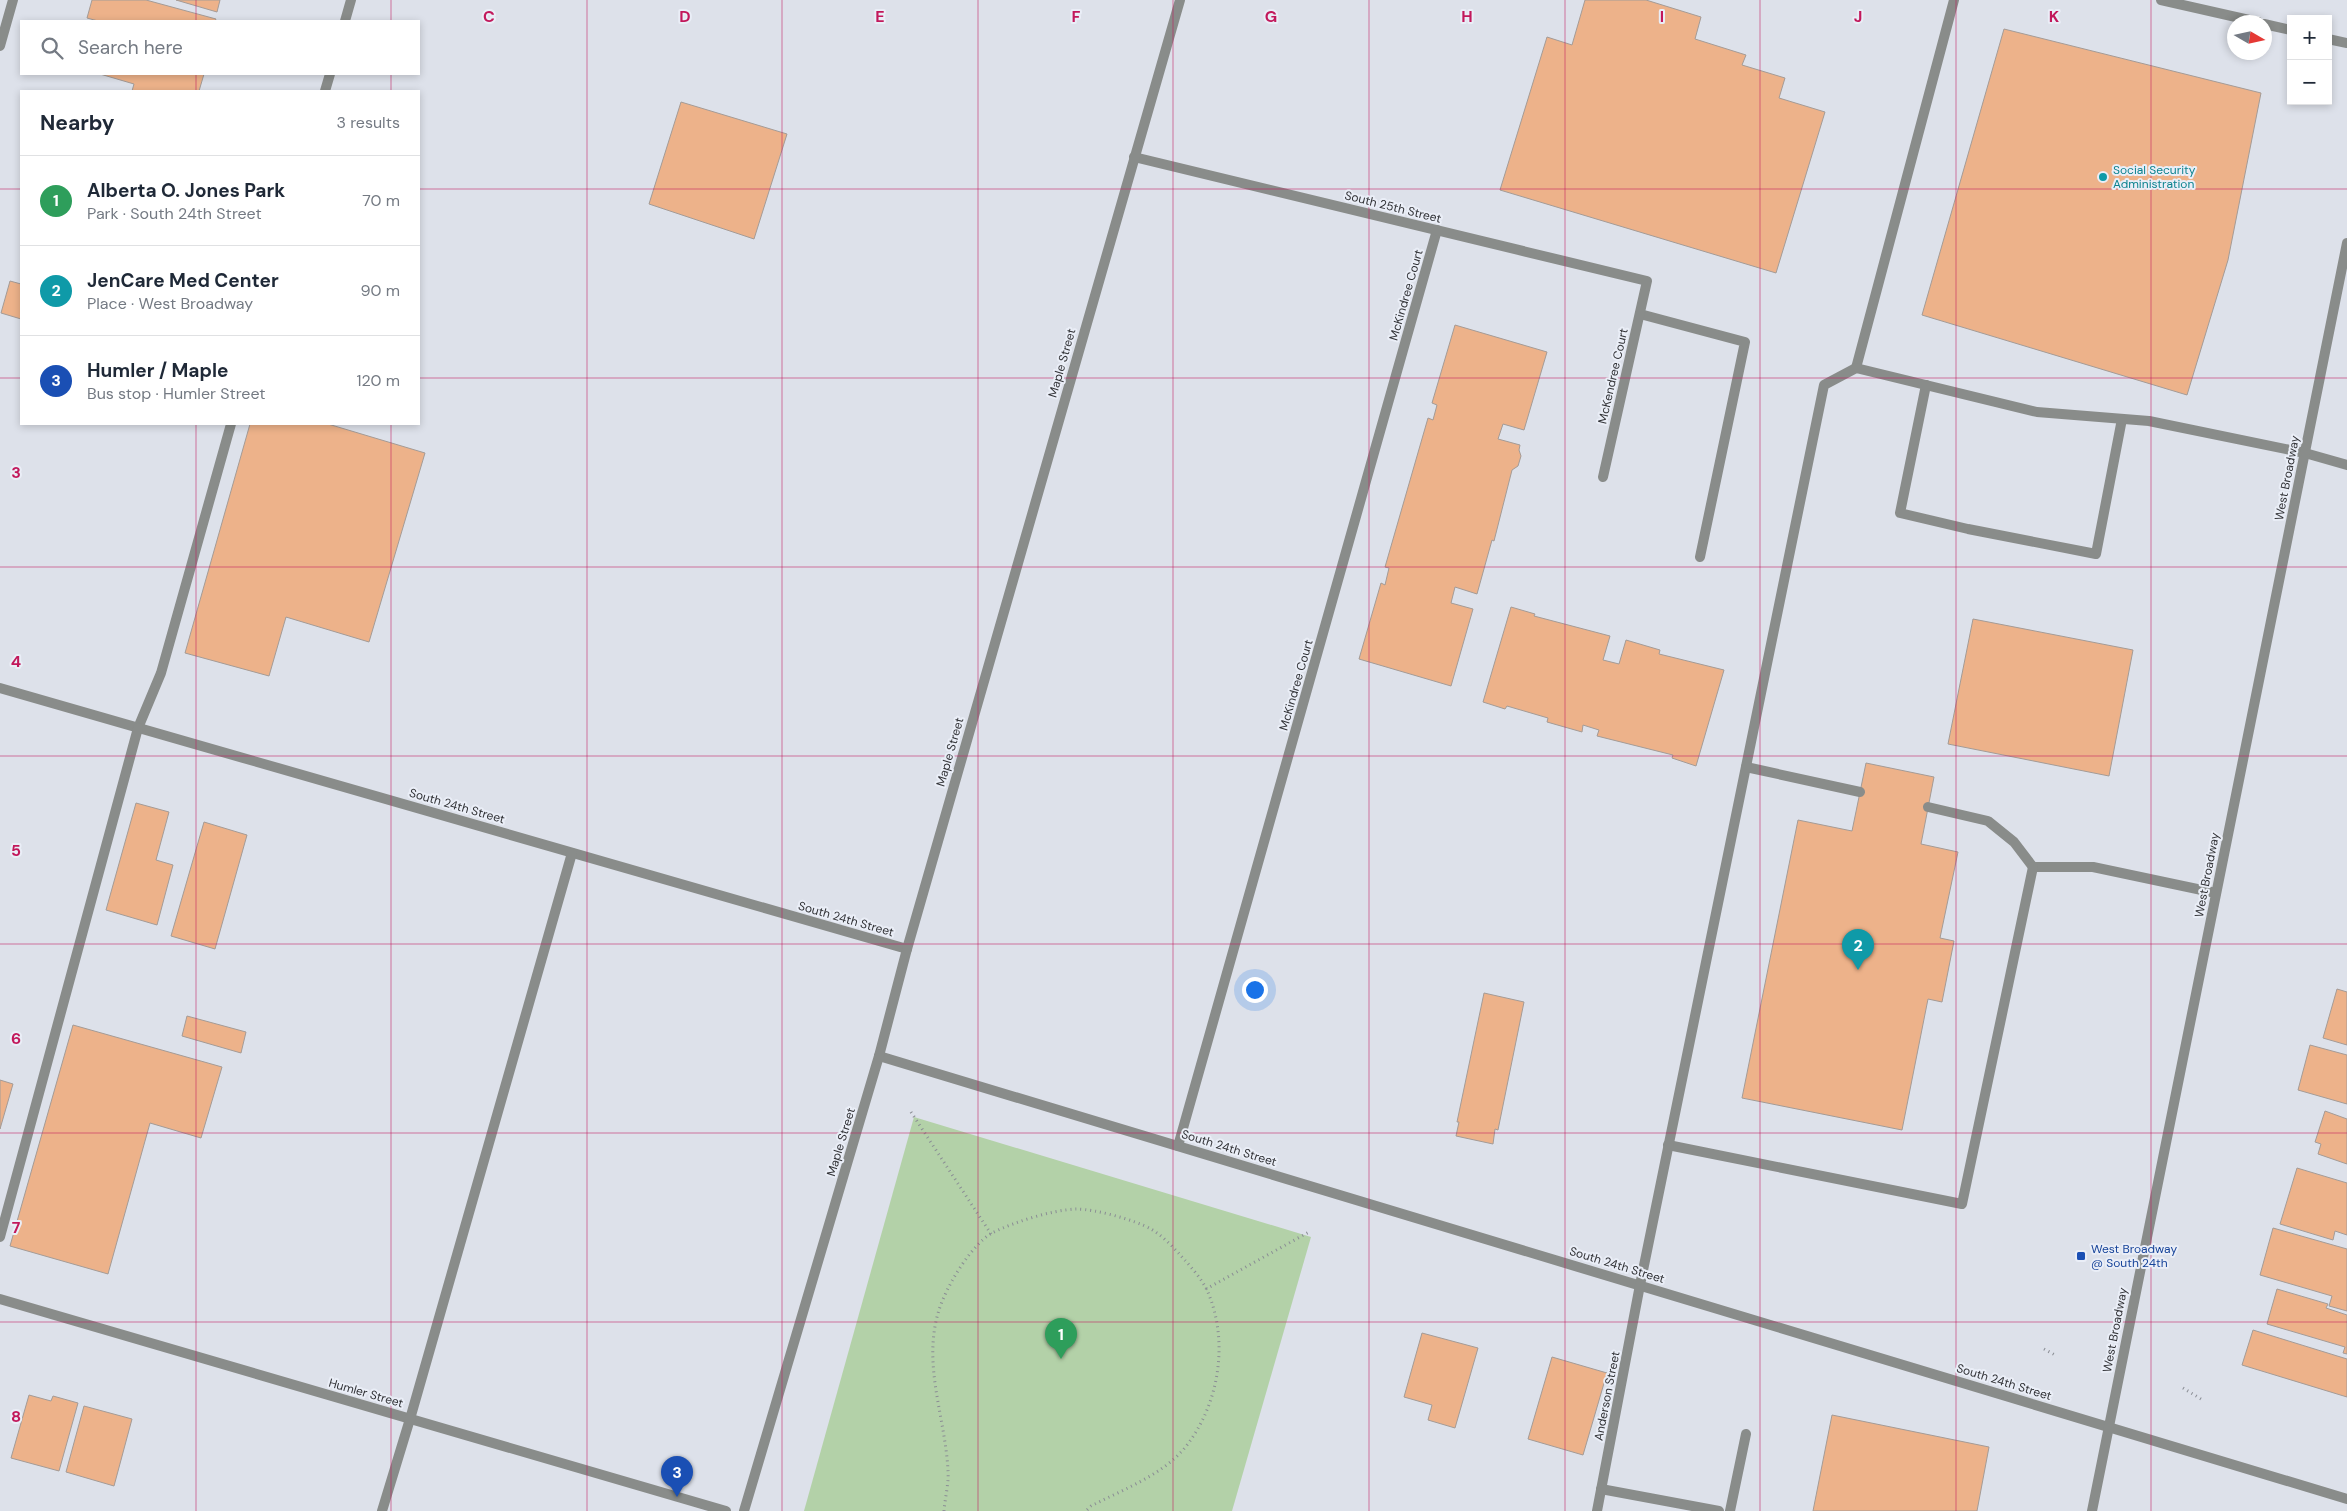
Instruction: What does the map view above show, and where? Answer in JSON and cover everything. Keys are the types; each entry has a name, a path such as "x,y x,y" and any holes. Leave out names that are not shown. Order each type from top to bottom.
{"street":[{"path":"0,46 13,0"},
{"path":"345,20 351,0"},
{"name":"Maple Street","path":"744,1511 879,1056 907,949 1180,0"},
{"path":"1954,0 1856,368 2037,412 2149,421 2305,453 2347,466"},
{"path":"2161,0 2227,15"},
{"path":"2272,26 2287,29"},
{"path":"2332,39 2347,43"},
{"path":"325,90 330,75"},
{"name":"South 25th Street","path":"1134,157 1647,281"},
{"name":"McKindree Court","path":"1178,1146 1437,230"},
{"name":"West Broadway","path":"2092,1511 2347,243"},
{"name":"McKendree Court","path":"1603,477 1647,281"},
{"path":"1640,314 1745,342 1700,557"},
{"name":"Anderson Street","path":"1597,1511 1668,1145 1824,385 1856,368"},
{"path":"1926,385 1900,512 1968,529 2096,554 2122,419"},
{"path":"0,1237 138,728 161,674 231,425"},
{"name":"South 24th Street","path":"0,688 907,949"},
{"path":"1746,767 1860,792"},
{"path":"1668,1145 1962,1204 2033,867 2014,842 1988,821 1928,807"},
{"path":"382,1511 572,853"},
{"path":"2033,867 2093,867 2216,893"},
{"name":"South 24th Street","path":"879,1056 2347,1499"},
{"name":"Humler Street","path":"0,1299 726,1511"},
{"path":"1730,1511 1746,1434"},
{"path":"1601,1489 1719,1511"}],"path":[{"path":"911,1112 991,1234"},
{"path":"944,1511 948,1472 931,1348 939,1310 954,1277 974,1249 991,1234 1045,1214 1076,1209 1114,1216 1151,1229 1172,1245 1190,1265 1206,1289 1215,1313 1219,1350 1216,1389 1202,1422 1182,1451 1153,1474 1091,1506 1086,1511"},
{"path":"1206,1289 1309,1232"},
{"path":"2044,1350 2057,1356"},
{"path":"2182,1388 2201,1399"}],"green space":[{"path":"914,1117 1311,1237 1232,1511 804,1511"}],"building":[{"path":"92,0 146,0 216,19 94,20 87,18"},
{"path":"176,0 220,0 217,12"},
{"path":"1585,0 1646,0 1701,17 1695,39 1746,55 1742,65 1785,78 1779,98 1825,112 1776,273 1500,190 1547,37 1572,45"},
{"name":"Social Security Administration","path":"2004,29 2261,93 2228,260 2187,395 1922,315"},
{"path":"103,75 204,75 199,90 132,90 134,84"},
{"path":"681,102 787,134 754,239 649,204"},
{"path":"10,281 20,284 20,319 1,313"},
{"path":"1455,325 1547,352 1524,430 1503,424 1498,439 1520,445 1521,456 1518,466 1512,470 1494,541 1492,540 1477,594 1455,587 1451,603 1473,609 1451,686 1359,659 1381,583 1385,585 1389,568 1385,567 1428,418 1433,420 1437,405 1432,403"},
{"path":"250,425 331,425 425,453 369,642 286,617 269,676 185,653"},
{"path":"1511,607 1535,614 1534,616 1610,636 1603,660 1619,664 1626,640 1660,650 1659,654 1724,670 1696,766 1672,758 1673,755 1597,736 1599,730 1583,725 1582,732 1547,722 1548,718 1507,706 1505,709 1483,702"},
{"path":"1973,619 2133,650 2109,776 1948,744"},
{"path":"1866,763 1934,777 1921,844 1958,852 1940,938 1954,941 1942,1002 1928,999 1902,1130 1742,1098 1798,820 1852,831"},
{"path":"136,803 169,812 156,860 173,865 157,925 106,910"},
{"path":"204,822 247,835 215,949 171,936"},
{"path":"2337,989 2347,992 2347,1045 2323,1038"},
{"path":"1484,993 1524,1002 1498,1130 1495,1129 1493,1144 1456,1136 1459,1122 1457,1122"},
{"path":"187,1016 246,1032 241,1053 182,1036"},
{"path":"73,1025 222,1067 201,1138 150,1123 108,1274 10,1246"},
{"path":"2310,1045 2347,1055 2347,1104 2298,1090"},
{"path":"0,1080 13,1084 0,1129"},
{"path":"2325,1111 2347,1119 2347,1164 2318,1154 2321,1144 2315,1142"},
{"path":"2297,1168 2347,1183 2347,1235 2335,1231 2333,1240 2280,1224"},
{"path":"2273,1228 2347,1249 2347,1311 2329,1306 2332,1296 2260,1275"},
{"path":"2277,1289 2328,1304 2326,1308 2347,1315 2347,1354 2343,1353 2345,1347 2267,1324"},
{"path":"2253,1330 2347,1359 2347,1397 2242,1365"},
{"path":"1422,1333 1478,1348 1455,1428 1428,1420 1432,1405 1404,1397"},
{"path":"1552,1357 1607,1373 1583,1455 1528,1439"},
{"path":"29,1395 51,1401 53,1396 78,1403 59,1471 11,1458"},
{"path":"84,1406 132,1419 114,1486 66,1472"},
{"path":"1832,1415 1989,1447 1977,1511 1813,1511"}],"place":[{"name":"Social Security Administration","path":"2103,177"},
{"name":"JenCare Med Center","path":"1858,970"},
{"name":"West Broadway @ South 24th","path":"2081,1256"},
{"name":"Alberta O. Jones Park","path":"1061,1359"},
{"name":"Humler / Maple","path":"677,1497"}]}
